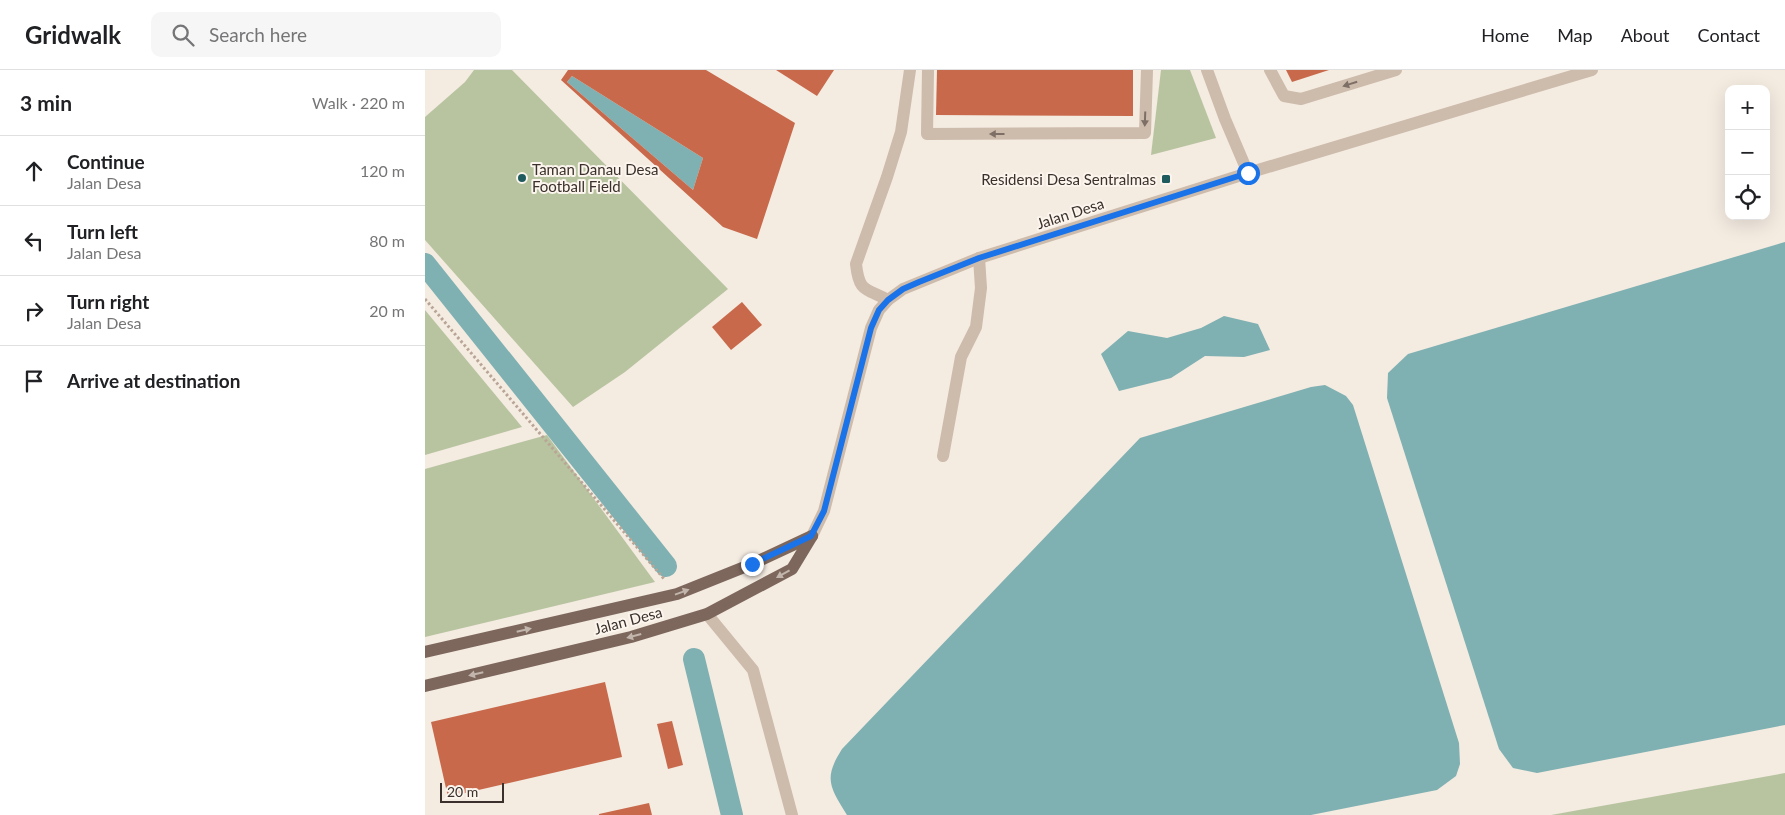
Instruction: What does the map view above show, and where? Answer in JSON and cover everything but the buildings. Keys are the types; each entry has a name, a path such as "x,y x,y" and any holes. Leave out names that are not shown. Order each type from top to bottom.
{"main road":[{"name":"Jalan Desa","path":"425,652 677,594 752,564 811,536"},
{"name":"Jalan Desa","path":"425,686 631,637 707,614 792,569 811,536"}],"street":[{"path":"888,300 862,287 858,279 856,264 901,132 910,70"},
{"path":"928,70 927,134 1145,133 1147,70"},
{"path":"1207,70 1248,173"},
{"path":"1270,70 1284,96 1301,99 1396,70"},
{"name":"Jalan Desa","path":"811,536 824,511 871,328 879,310 888,300 903,289 979,258 1248,173 1592,70"},
{"path":"943,456 961,357 976,327 981,288 979,258"},
{"path":"707,614 753,670 792,815"}],"path":[{"path":"425,299 677,594"}],"green space":[{"name":"Taman Danau Desa Football Field","path":"474,70 512,70 728,289 625,372 573,407 425,240 425,117 465,82"},
{"path":"1161,70 1190,70 1216,138 1151,155"},
{"path":"425,310 522,427 425,455"},
{"path":"547,435 655,582 425,637 425,469"},
{"path":"1785,773 1785,815 1551,815"}],"water":[{"path":"572,76 703,158 693,190 567,82"},
{"path":"1785,242 1785,725 1537,773 1513,768 1499,749 1387,398 1388,373 1408,354"},
{"path":"1224,316 1258,324 1270,350 1244,357 1205,356 1171,378 1119,391 1101,354 1128,331 1167,338 1201,328"},
{"path":"1325,385 1346,396 1353,405 1459,743 1460,764 1456,776 1437,790 1311,815 847,815 836,797 831,783 832,768 842,749 1140,438 1311,387"}],"waterway":[{"path":"425,264 666,566"},
{"path":"694,659 732,815"}],"place":[{"name":"Taman Danau Desa Football Field","path":"522,178"},
{"name":"Residensi Desa Sentralmas","path":"1166,179"}],"route":[{"path":"752,564 811,536 824,511 871,328 879,310 888,300 903,289 979,258 1248,173"}]}
